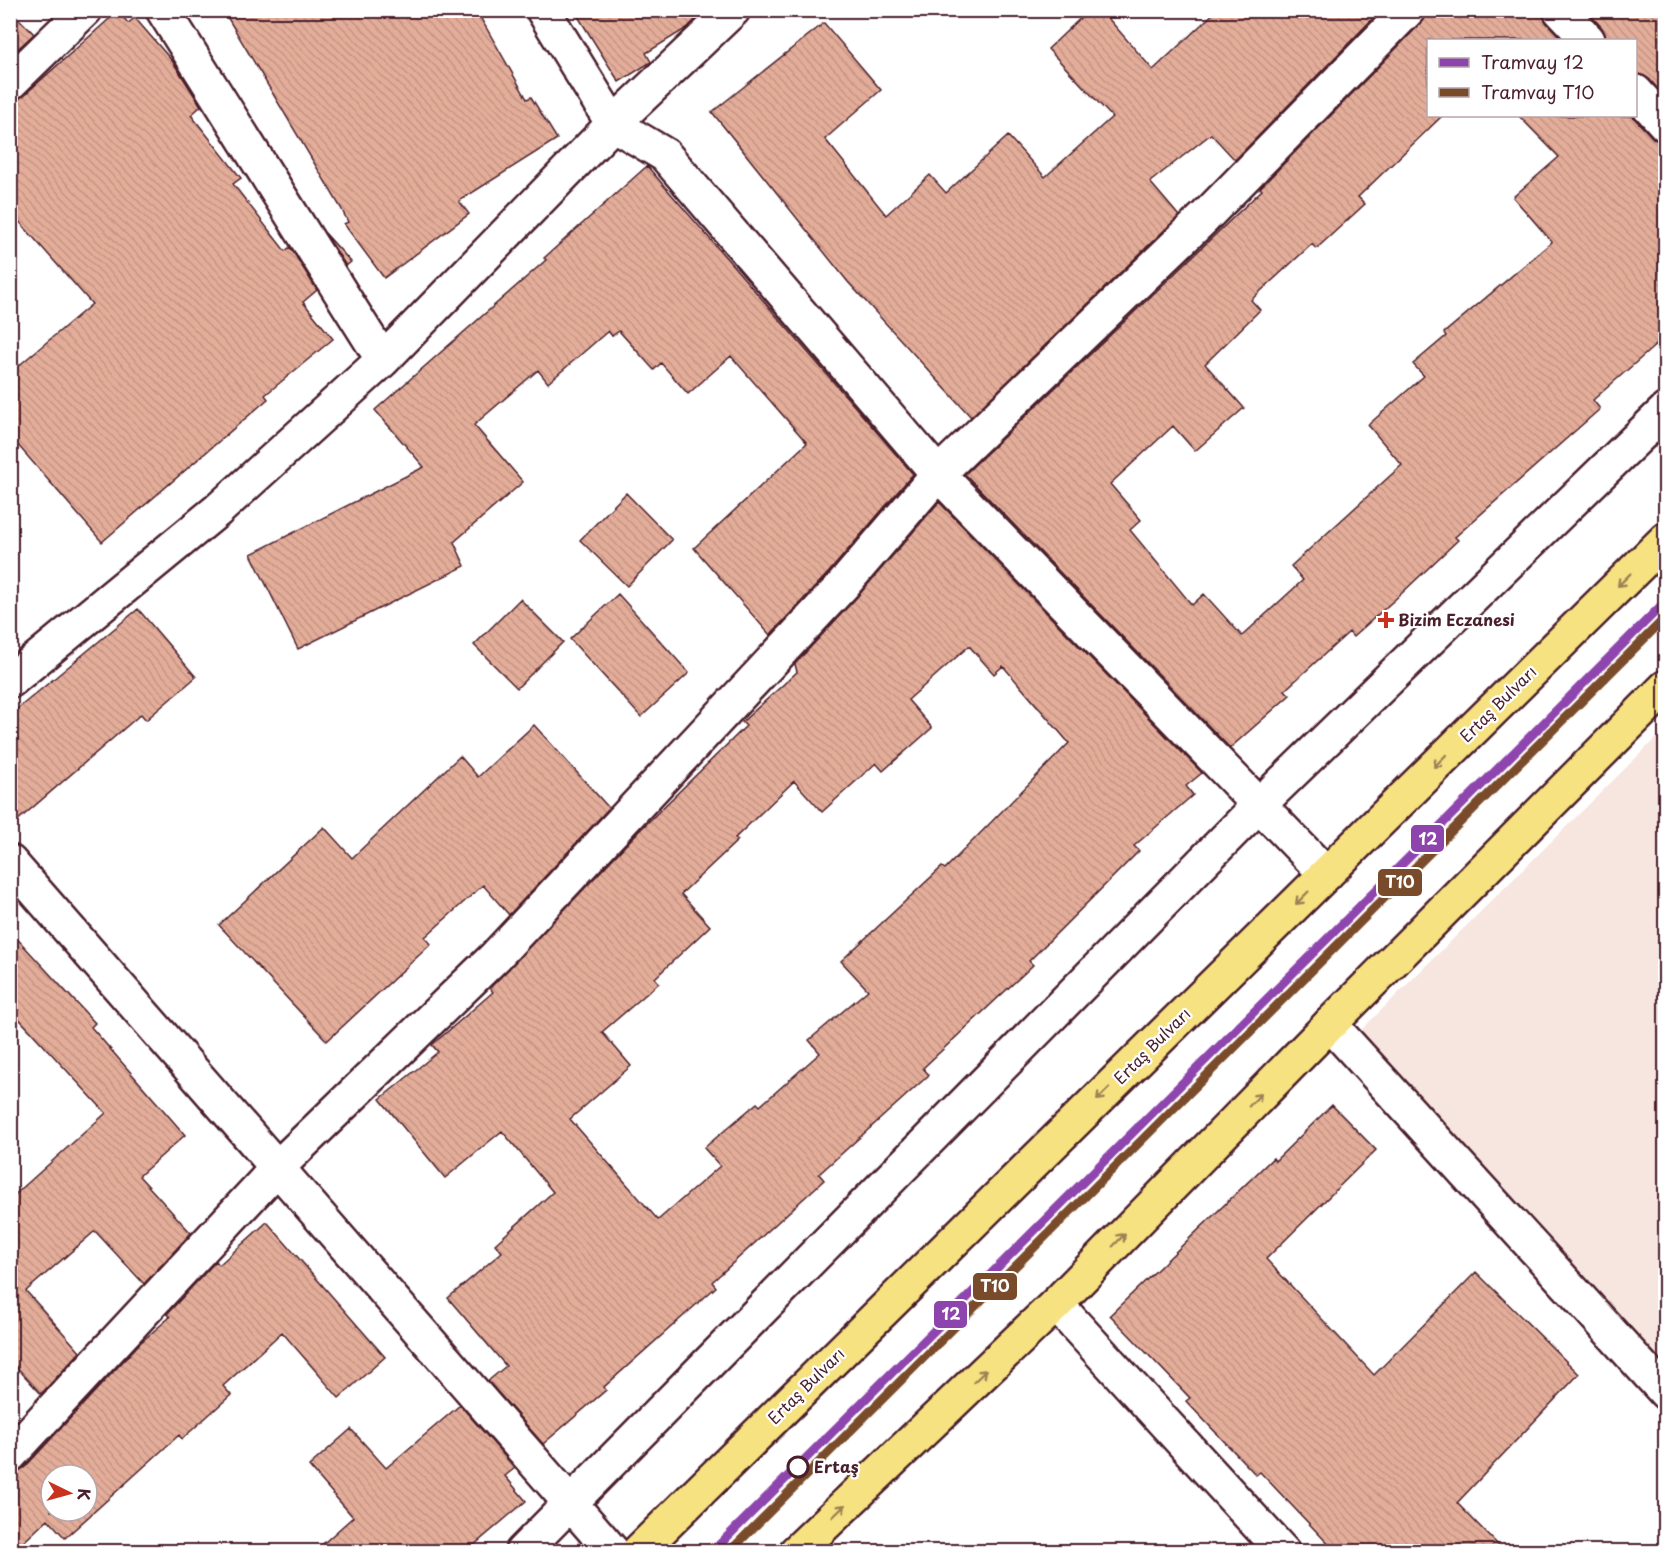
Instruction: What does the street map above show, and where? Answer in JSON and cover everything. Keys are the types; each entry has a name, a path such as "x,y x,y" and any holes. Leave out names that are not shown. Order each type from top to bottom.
{"main road":[{"name":"Ertaş Bulvarı","path":"638,1551 1665,539"},
{"path":"796,1551 1056,1304 1665,687"}],"street":[{"path":"10,83 86,10"},
{"path":"163,10 383,360"},
{"path":"543,10 613,124 665,155 938,474 1326,874"},
{"path":"10,681 218,510 383,360 613,124 733,10"},
{"path":"14,1443 278,1167 495,957 843,585 938,474 1205,217 1408,10"},
{"path":"1560,10 1587,39"},
{"path":"1637,94 1665,125"},
{"path":"522,1551 1259,805 1665,410"},
{"path":"10,862 613,1551"},
{"path":"1330,1024 1663,1385"},
{"path":"1056,1304 1283,1551"}],"shaded area":[{"path":"1665,729 1665,1380 1356,1035"}],"building":[{"path":"10,10 34,34 10,56"},
{"path":"223,10 476,10 527,99 531,97 557,139 459,201 469,214 384,278 344,224 348,222 341,208"},
{"path":"574,10 705,10 687,28 646,53 651,62 619,82"},
{"path":"1089,10 1101,10 1153,70 1217,10 1381,10 1235,160 1211,134 1150,182 1179,216 971,417 848,282 712,112 824,23 881,90 825,139 886,215 930,175 946,193 1008,136 1045,177 1112,117 1048,49"},
{"path":"1426,10 1542,10 1546,22 1562,39 1427,39 1427,117 1441,117 1358,197 1365,204 1316,249 1312,244 1251,300 1260,310 1205,364 1244,408 1195,451 1173,426 1110,484 1141,520 1130,530 1192,605 1204,594 1242,636 1303,580 1291,566 1402,465 1368,425 1424,376 1413,364 1446,336 1444,333 1552,242 1513,197 1559,157 1520,117 1633,117 1653,138 1665,143 1665,337 1593,400 1600,409 1455,537 1458,540 1353,637 1349,632 1285,690 1290,695 1230,748 965,474 1262,190 1260,188 1421,23"},
{"path":"1586,10 1665,10 1665,97 1649,79 1637,75 1637,39 1606,39 1602,28"},
{"path":"118,11 128,23 135,18 173,62 201,106 191,115 241,178 233,184 285,251 290,247 317,290 303,302 333,339 265,395 268,399 102,542 10,436 10,373 92,304 10,211 10,101 23,96"},
{"path":"647,166 913,474 829,572 770,635 694,548 807,443 731,356 688,394 661,363 654,370 619,331 612,336 608,331 548,383 538,370 474,425 523,482 454,542 465,566 298,649 251,554 424,467 375,410 546,260 544,258"},
{"path":"325,233 351,262 346,266"},
{"path":"626,493 672,540 627,586 580,540"},
{"path":"939,502 1202,773 1186,786 1193,795 1134,846 1139,851 1029,961 1033,965 923,1068 929,1075 819,1174 824,1180 712,1282 716,1287 604,1387 606,1390 543,1444 488,1381 506,1366 448,1298 502,1252 495,1244 553,1192 502,1131 445,1178 380,1099 438,1052 432,1045 493,992 490,988 638,832 746,726 742,722 797,672 795,664 857,597","holes":["969,646 994,674 1003,666 1069,743 945,869 942,867 841,961 868,990 809,1040 820,1053 760,1106 757,1103 704,1148 720,1166 658,1220 570,1119 631,1066 602,1032 659,983 655,978 710,926 681,894 738,840 735,838 794,781 822,812 876,763 883,771 932,728 908,700"]},
{"path":"618,594 689,673 641,717 570,639"},
{"path":"520,599 563,642 517,688 474,645"},
{"path":"138,609 196,677 146,720 141,714 10,827 10,715"},
{"path":"534,725 609,808 509,915 483,885 425,937 431,944 327,1041 219,925 324,827 352,858 460,756 478,777"},
{"path":"10,931 95,1023 91,1027 185,1135 139,1176 191,1233 144,1284 95,1231 26,1291 80,1352 41,1394 10,1360 10,1199 106,1113 10,1009"},
{"path":"1332,1105 1376,1150 1266,1259 1374,1375 1476,1272 1579,1374 1457,1503 1504,1551 1335,1551 1260,1472 1256,1475 1186,1401 1190,1398 1110,1315 1273,1158 1275,1161"},
{"path":"267,1222 385,1357 339,1398 282,1332 223,1386 231,1395 182,1439 179,1435 99,1507 99,1463 39,1463 39,1523 44,1523 14,1551 10,1551 10,1473 24,1468 140,1343 170,1317 167,1314 216,1261 219,1265"},
{"path":"460,1405 515,1468 505,1476 526,1501 467,1551 315,1551 353,1517 309,1466 351,1429 386,1468"},
{"path":"52,1523 82,1523 65,1538"}],"tram line":[{"name":"12","path":"712,1552 1666,601"},
{"name":"T10","path":"729,1552 1666,617"}],"place":[{"name":"Bizim Eczanesi","path":"1386,620"},
{"name":"Ertaş","path":"798,1467"}]}
